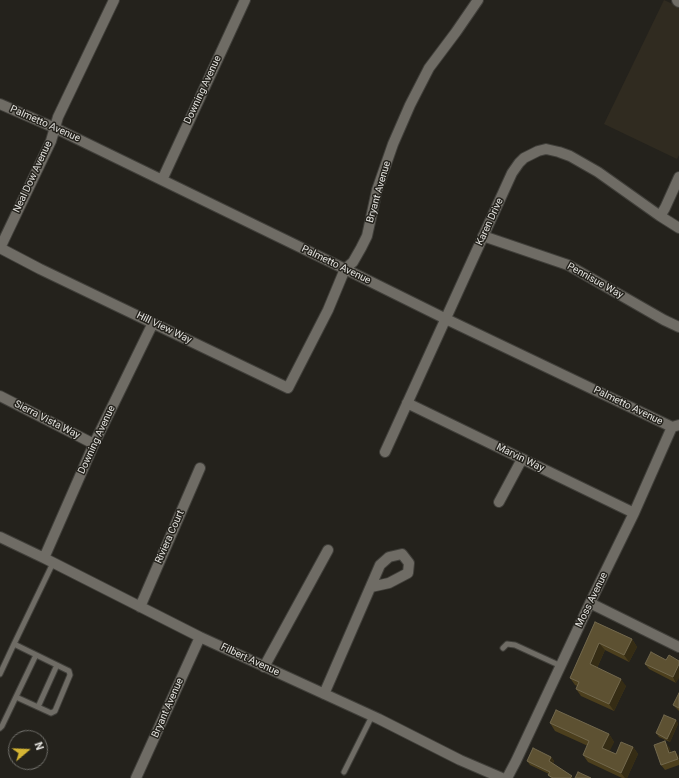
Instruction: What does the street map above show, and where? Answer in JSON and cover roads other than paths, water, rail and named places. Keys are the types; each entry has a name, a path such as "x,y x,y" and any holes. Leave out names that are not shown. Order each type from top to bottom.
{"street":[{"name":"Neal Dow Avenue","path":"40,269 0,248 51,140 58,117 114,0"},
{"name":"Downing Avenue","path":"162,180 245,0"},
{"name":"Bryant Avenue","path":"288,388 328,310 345,269 353,262 361,248 366,236 377,190 393,144 410,105 429,68 478,0"},
{"name":"Palmetto Avenue","path":"0,104 55,128 446,319 676,426"},
{"name":"Karen Drive","path":"384,452 512,173 524,158 546,149 570,156 598,172 679,228"},
{"path":"660,216 679,177"},
{"name":"Pennisue Way","path":"483,236 568,265 664,320 679,327"},
{"name":"Hill View Way","path":"40,269 288,388"},
{"name":"Downing Avenue","path":"44,558 94,444 153,323"},
{"name":"Sierra Vista Way","path":"0,396 94,444"},
{"name":"Marvin Way","path":"407,403 634,513"},
{"name":"Moss Avenue","path":"507,778 676,426"},
{"path":"499,502 522,459"},
{"name":"Riviera Court","path":"140,607 200,468"},
{"name":"Filbert Avenue","path":"0,537 200,637 372,716 460,760 502,778"},
{"path":"264,667 328,550"},
{"path":"324,694 371,587"},
{"path":"590,603 679,647"},
{"name":"Bryant Avenue","path":"136,778 200,637"}],"lane":[{"path":"0,674 53,563"},
{"path":"14,644 69,671 70,675 55,711 52,713 16,696"},
{"path":"503,648 507,644 515,645 560,666"},
{"path":"0,728 36,655"},
{"path":"38,707 57,665"},
{"path":"344,772 372,716"}]}
